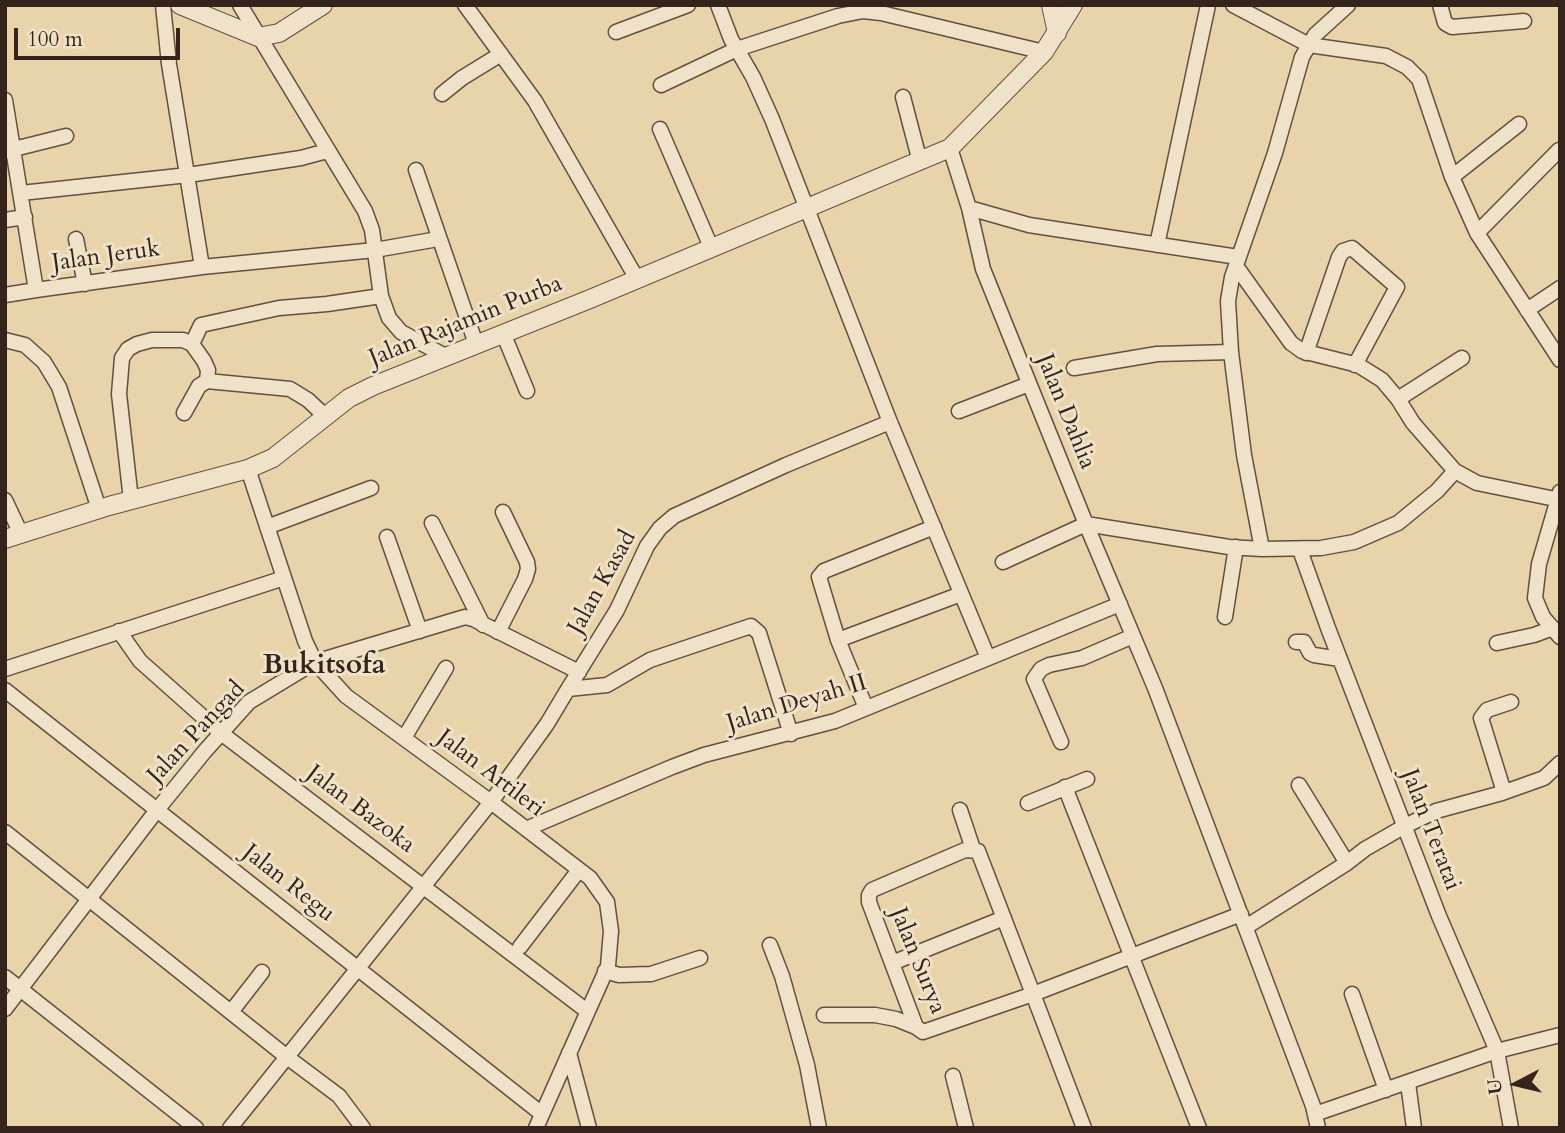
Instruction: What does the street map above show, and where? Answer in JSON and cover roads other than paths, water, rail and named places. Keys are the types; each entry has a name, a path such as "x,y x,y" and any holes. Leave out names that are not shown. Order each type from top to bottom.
{"street":[{"path":"163,5 169,64 202,267"},
{"path":"180,5 258,37 279,33 323,5"},
{"path":"240,5 365,211 372,230 381,296 388,318 401,332 445,356"},
{"path":"465,5 535,101 637,279"},
{"path":"616,32 688,5"},
{"path":"1051,5 1057,33"},
{"path":"950,148 1044,52 1073,5"},
{"path":"1157,245 1208,5"},
{"path":"1233,5 1309,45 1386,55 1407,66 1419,79 1452,177 1476,233 1560,360"},
{"path":"1262,549 1244,455 1231,352 1228,301 1237,262 1275,153 1302,57 1315,34 1348,5"},
{"path":"1440,5 1445,23 1452,27 1524,21"},
{"path":"720,6 737,49 772,119 890,422 988,658"},
{"path":"662,85 737,49 863,10 1044,52"},
{"path":"442,94 501,54"},
{"path":"903,97 920,162"},
{"name":"Jalan Jeruk","path":"5,100 9,150 21,193 36,290 202,267 375,250 438,239"},
{"path":"1452,177 1519,124"},
{"path":"660,129 711,247"},
{"path":"9,150 66,136"},
{"name":"Jalan Rajamin Purba","path":"13,537 99,509 248,469 273,458 349,398 373,386 950,148"},
{"name":"Jalan Dahlia","path":"950,148 969,208 983,269 1155,688 1316,1121"},
{"path":"1476,233 1559,150"},
{"path":"21,193 188,175 301,158 327,151"},
{"path":"416,170 476,344"},
{"path":"969,208 1029,225 1157,245 1237,262 1291,343 1306,353 1355,365 1382,380 1398,399 1413,424 1455,471 1477,483 1559,497 1535,584 1535,598 1543,617 1557,633"},
{"path":"5,220 25,217"},
{"path":"76,239 85,284"},
{"path":"1306,353 1340,254 1352,248 1395,283 1397,288 1355,365"},
{"path":"1527,310 1560,288"},
{"path":"5,295 36,290"},
{"path":"191,344 201,324 279,307 327,304 381,296"},
{"path":"503,333 527,391"},
{"path":"131,500 119,394 122,358 128,349 152,340 183,340 191,344 204,360 208,370 207,381"},
{"path":"5,341 25,345 44,362 60,387 99,509"},
{"path":"1074,368 1168,353 1231,352"},
{"path":"1398,399 1462,358"},
{"path":"184,413 199,386 207,381 290,389 325,416"},
{"path":"959,411 1029,384"},
{"name":"Jalan Kasad","path":"230,1128 491,802 547,724 617,610 647,546 660,528 674,516 890,422"},
{"name":"Jalan Artileri","path":"248,469 304,641 315,662 346,696 590,878 607,902 611,931 605,971 536,1128"},
{"path":"1003,562 1086,524 1262,549 1300,550 1354,542 1398,523 1437,491 1455,471"},
{"path":"267,527 371,488"},
{"path":"5,500 13,537"},
{"path":"498,632 528,569 503,512"},
{"path":"432,523 483,625"},
{"path":"866,708 838,640 819,577 824,571 934,527"},
{"path":"387,537 421,631"},
{"path":"1225,617 1236,547"},
{"name":"Jalan Teratai","path":"1300,550 1339,659 1439,916 1497,1051 1511,1128"},
{"path":"5,669 284,578"},
{"path":"838,640 961,594"},
{"name":"Jalan Deyah II","path":"526,829 704,755 835,721 1120,604"},
{"name":"Jalan Pangad","path":"5,1009 157,810 221,733 249,702 315,662 465,617 579,672"},
{"path":"568,689 607,685 650,660 751,626 759,633 791,734"},
{"name":"Jalan Bazoka","path":"119,631 140,661 221,733 587,1011"},
{"path":"1497,643 1557,633"},
{"path":"1061,742 1034,679 1041,669 1049,664 1082,658 1133,636"},
{"path":"1296,642 1304,642 1314,655 1339,659"},
{"path":"404,738 446,668"},
{"name":"Jalan Regu","path":"5,690 542,1114"},
{"path":"1504,792 1481,718 1487,710 1511,702"},
{"path":"1033,994 1131,956 1243,921 1347,863 1365,849 1405,826 1436,811 1544,778 1560,763"},
{"path":"1028,803 1087,779"},
{"path":"1299,785 1347,863"},
{"path":"1065,788 1199,1128"},
{"path":"960,810 1084,1128"},
{"path":"5,832 286,1057 339,1096 363,1128"},
{"name":"Jalan Surya","path":"973,849 872,890 869,895 869,902 916,1027 923,1032 1033,994"},
{"path":"520,947 579,870"},
{"path":"892,963 1004,918"},
{"path":"770,945 782,976 807,1065 819,1128"},
{"path":"605,971 619,975 651,974 700,958"},
{"path":"231,1012 262,972"},
{"path":"5,977 196,1128"},
{"path":"1352,994 1386,1090"},
{"path":"824,1015 875,1015 896,1018 916,1027"},
{"path":"1316,1121 1386,1090 1497,1051 1560,1035"},
{"path":"569,1053 589,1128"},
{"path":"953,1076 966,1128"},
{"path":"1408,1083 1414,1128"}],"district":[{"name":"Bukitsofa","path":"324,667"}]}
